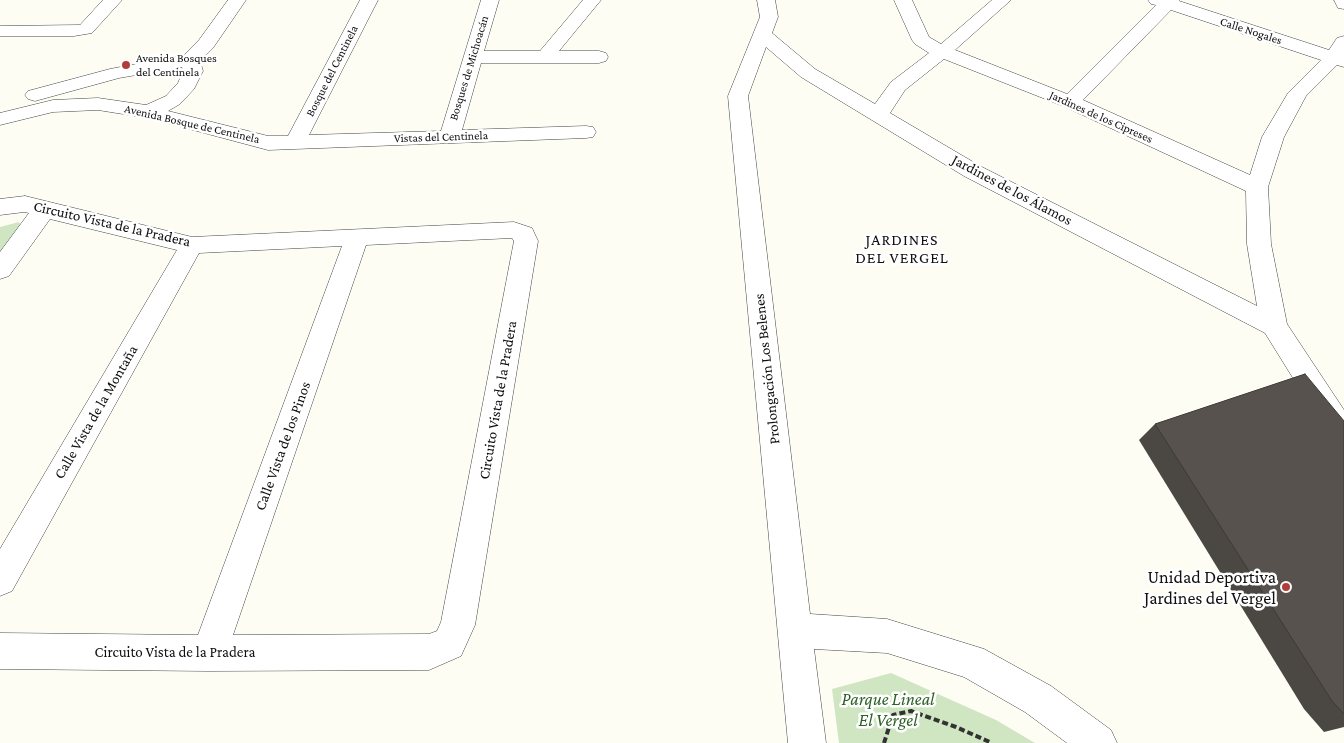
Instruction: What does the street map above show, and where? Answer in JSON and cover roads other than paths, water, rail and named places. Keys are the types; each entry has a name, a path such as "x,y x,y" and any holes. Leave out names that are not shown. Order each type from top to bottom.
{"street":[{"path":"0,31 74,31 86,29 113,0"},
{"path":"0,108 77,83 117,73 190,60 206,44 237,0"},
{"name":"Bosque del Centinela","path":"295,142 369,0"},
{"name":"Bosques de Michoacán","path":"448,137 490,0"},
{"path":"545,57 592,0"},
{"name":"Prolongación Los Belenes","path":"766,0 769,17 738,96 807,743"},
{"name":"Jardines de los Cipreses","path":"903,0 921,40 942,52 1070,102 1257,187"},
{"path":"878,115 898,86 942,52 1002,0"},
{"path":"1343,0 1344,4"},
{"path":"1070,102 1166,1"},
{"name":"Calle Nogales","path":"1166,1 1340,54"},
{"name":"Jardines de los Álamos","path":"762,34 808,73 972,171 1274,326"},
{"path":"1340,54 1298,93 1273,137 1257,187 1259,244 1274,326 1344,435"},
{"path":"473,57 599,57"},
{"path":"149,112 173,100 187,85 193,71 190,60"},
{"path":"73,104 77,83"},
{"name":"Avenida Bosque de Centinela","path":"0,119 32,110 73,104 98,104 149,112 268,142 295,142"},
{"name":"Vistas del Centinela","path":"295,142 586,132"},
{"name":"Circuito Vista de la Pradera","path":"0,208 26,204 44,210 192,244 514,230 524,234 526,241 458,625 449,644 429,652 208,653 0,651"},
{"path":"0,270 44,210"},
{"name":"Calle Vista de los Pinos","path":"208,653 357,238"},
{"name":"Calle Vista de la Montaña","path":"0,580 192,244"},
{"path":"795,630 887,636 971,662 1038,699 1098,743"}],"place":[{"name":"Avenida Bosques del Centinela","path":"126,65"},
{"name":"Unidad Deportiva Jardines del Vergel","path":"1286,587"}],"district":[{"name":"JARDINES DEL VERGEL","path":"902,249"}],"park label":[{"name":"Parque Lineal El Vergel","path":"888,710"}]}
